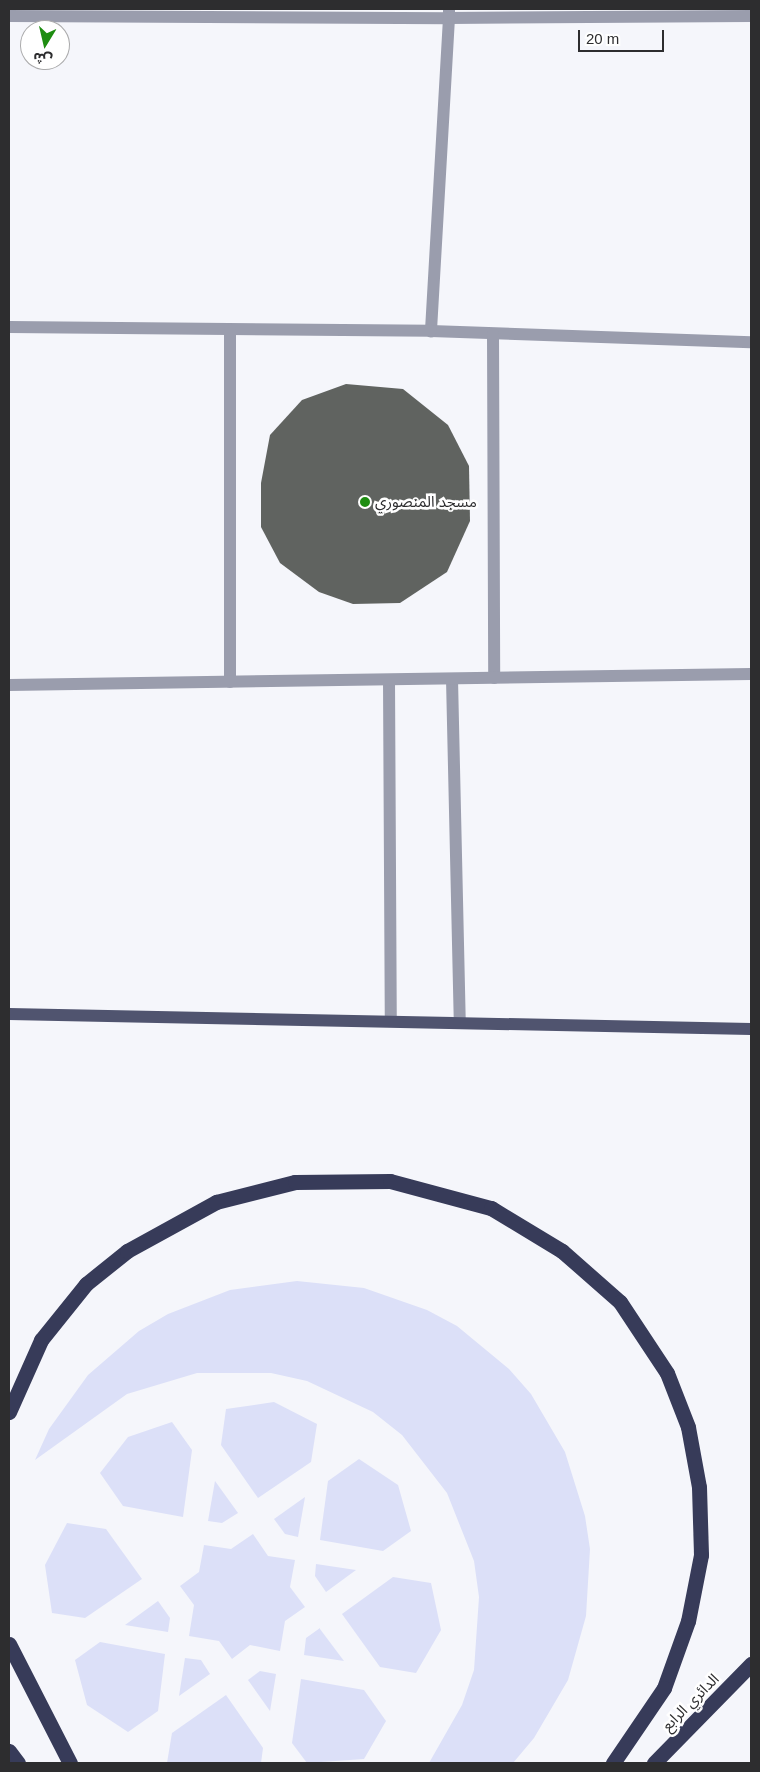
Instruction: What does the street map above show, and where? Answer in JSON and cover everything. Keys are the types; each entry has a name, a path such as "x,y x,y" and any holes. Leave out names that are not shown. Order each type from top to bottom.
{"highway":[{"path":"9,1412 41,1340 86,1284 127,1251 216,1202 295,1182 390,1181 491,1208 562,1251 620,1302 666,1373 688,1427 699,1487 701,1555 688,1621 664,1688 613,1763"},
{"path":"9,1644 70,1763"},
{"name":"الدائري الرابع","path":"654,1763 751,1664"},
{"path":"9,1751 18,1763"}],"main road":[{"path":"9,1014 751,1029"}],"street":[{"path":"431,332 449,13"},
{"path":"9,16 449,13 751,16"},
{"path":"9,327 431,332 751,342"},
{"path":"230,330 230,682"},
{"path":"493,334 494,678"},
{"path":"9,685 751,674"},
{"path":"452,679 460,1023"},
{"path":"389,680 392,1021"}],"shaded area":[{"path":"297,1281 364,1288 427,1310 457,1326 509,1369 531,1394 565,1452 585,1516 590,1549 586,1616 568,1680 534,1738 513,1763 429,1763 462,1705 474,1670 479,1597 474,1561 447,1493 402,1435 373,1412 307,1381 271,1373 197,1373 127,1394 35,1460 49,1429 88,1375 139,1331 168,1314 230,1290"},
{"path":"274,1402 317,1424 311,1462 258,1498 221,1445 226,1409"},
{"path":"172,1422 192,1450 183,1517 123,1506 100,1473 128,1437"},
{"path":"359,1459 398,1485 411,1531 383,1551 320,1540 328,1481"},
{"path":"215,1481 238,1513 222,1523 208,1521"},
{"path":"305,1497 298,1537 285,1534 274,1519"},
{"path":"67,1523 106,1529 142,1579 85,1618 52,1613 45,1565"},
{"path":"253,1534 268,1556 295,1560 290,1587 305,1607 285,1621 280,1651 250,1645 232,1659 219,1641 189,1636 194,1605 180,1586 199,1572 204,1545 231,1549"},
{"path":"316,1564 356,1570 326,1592 315,1576"},
{"path":"393,1577 431,1583 441,1630 416,1673 380,1667 342,1614"},
{"path":"158,1601 170,1618 168,1632 125,1625"},
{"path":"320,1628 344,1661 304,1655 306,1638"},
{"path":"100,1642 165,1654 158,1711 128,1732 87,1705 75,1660"},
{"path":"185,1658 201,1660 210,1674 179,1696"},
{"path":"260,1671 276,1674 270,1711 248,1680"},
{"path":"301,1679 364,1690 386,1721 364,1759 307,1763 292,1743"},
{"path":"226,1695 263,1748 261,1763 167,1763 172,1733"}],"building":[{"name":"مسجد المنصوري","path":"346,384 403,389 448,425 469,466 470,521 447,572 400,603 353,604 319,592 280,563 261,527 261,483 270,435 302,400"}],"place":[{"name":"مسجد المنصوري","path":"365,502"}]}
